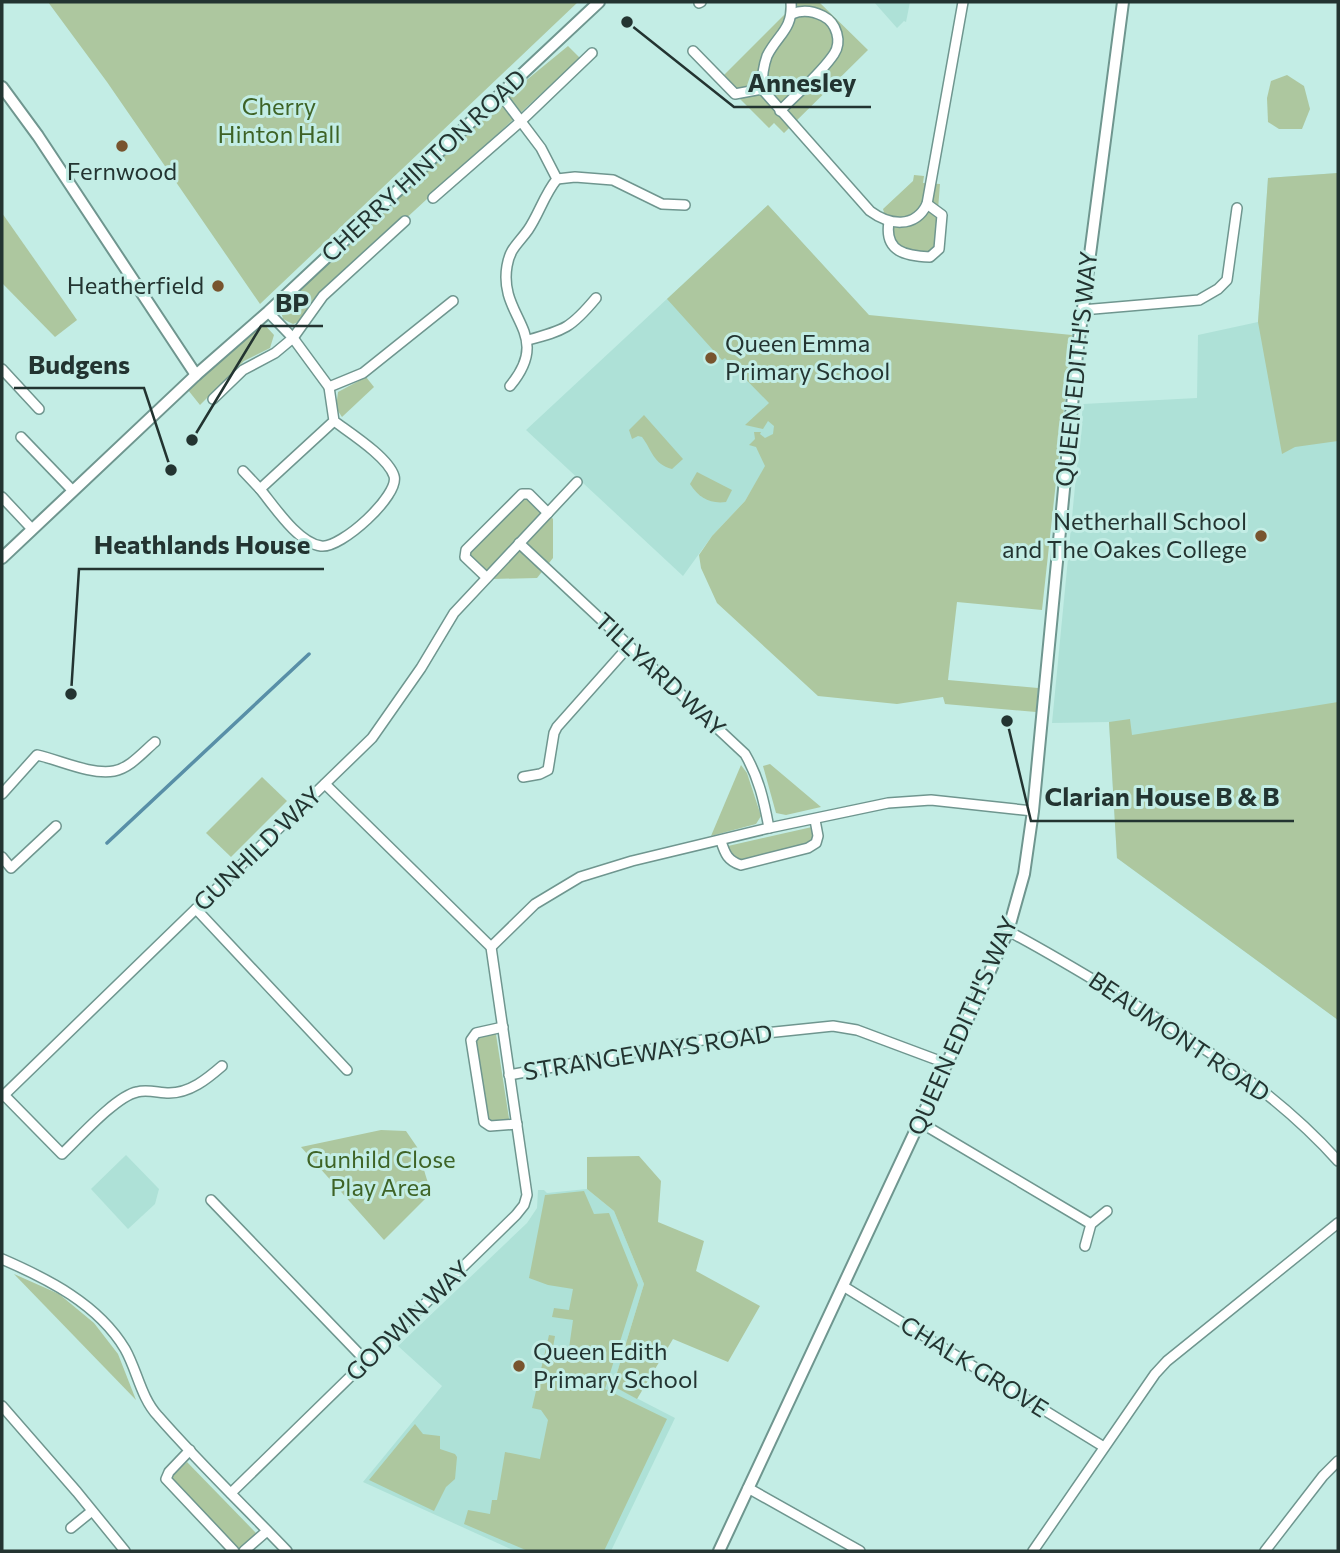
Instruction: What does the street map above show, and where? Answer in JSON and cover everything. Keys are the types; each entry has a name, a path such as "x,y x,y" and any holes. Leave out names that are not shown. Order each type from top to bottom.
{"street":[{"name":"CHERRY HINTON ROAD","path":"2,558 599,2"},
{"path":"791,2 792,14 784,33 767,57 762,89 870,211 889,222 908,222 918,216 927,204 962,2"},
{"name":"QUEEN EDITH'S WAY","path":"719,1551 921,1124 1008,930 1024,874 1033,811 1082,310 1123,2"},
{"path":"780,111 835,52 838,38 828,18 814,11 799,10 792,14"},
{"path":"693,51 735,94 762,89"},
{"path":"433,198 520,122 592,53"},
{"path":"2,87 35,131 196,375"},
{"path":"500,95 541,148 557,179"},
{"path":"510,386 521,373 528,354 528,340 515,314 508,291 507,265 513,246 528,230 546,193 557,179 575,177 613,180 662,204 685,205"},
{"path":"889,222 890,239 897,250 913,256 930,257 939,249 942,215 927,204"},
{"path":"1082,310 1199,300 1219,289 1227,280 1237,208"},
{"name":"CHERRY HINTON ROAD","path":"213,399 243,370 275,353 293,338 323,296 405,221"},
{"path":"528,340 562,331 580,317 596,298"},
{"path":"329,387 363,373 453,301"},
{"path":"243,471 286,522 307,542 321,547 331,546 345,539 387,499 394,485 394,476 380,458 334,421 329,387 293,338 268,312"},
{"path":"3,373 39,409"},
{"path":"260,489 334,421"},
{"path":"21,437 73,491"},
{"name":"GUNHILD WAY","path":"3,1096 372,738 454,613 577,482"},
{"path":"486,578 465,557 466,550 522,494 529,494 548,513"},
{"path":"2,497 32,529"},
{"name":"TILLYARD WAY","path":"519,542 745,754 756,772 769,828"},
{"path":"523,777 548,770 557,727 629,646"},
{"path":"2,793 37,755 85,768 113,771 131,763 155,742"},
{"path":"325,784 491,947 534,904 580,877 632,861 888,803 931,800 1033,811"},
{"path":"721,841 725,855 732,862 741,865 808,848 816,843 818,836 816,820"},
{"path":"2,876 56,826"},
{"path":"2,857 11,868"},
{"path":"196,909 347,1070"},
{"name":"BEAUMONT ROAD","path":"1008,930 1051,953 1240,1072 1284,1108 1338,1161"},
{"name":"GODWIN WAY","path":"231,1493 516,1216 524,1205 527,1195 491,947"},
{"name":"STRANGEWAYS ROAD","path":"509,1075 708,1039 833,1026 857,1030 948,1064"},
{"path":"503,1027 476,1033 471,1040 485,1122 490,1126 517,1124"},
{"path":"3,1096 62,1154 121,1098 137,1091 172,1093 190,1089 208,1079 222,1066"},
{"path":"921,1124 1091,1224"},
{"path":"211,1200 366,1361"},
{"path":"1085,1246 1091,1224 1107,1210"},
{"path":"1033,1551 1167,1361 1338,1223"},
{"path":"2,1259 33,1272 65,1291 106,1326 125,1349 155,1413 287,1551"},
{"name":"CHALK GROVE","path":"843,1286 1104,1447"},
{"path":"2,1406 125,1551"},
{"path":"190,1450 166,1479 234,1551"},
{"path":"1265,1551 1323,1476 1338,1461"},
{"path":"748,1488 860,1551"},
{"path":"71,1528 92,1511"},
{"path":"244,1551 267,1531"}],"shaded area":[{"path":"874,2 910,2 906,22 897,28"},
{"path":"1338,173 1338,1020 1117,858 1109,722 1052,723 1083,404 1197,398 1198,335 1258,322 1268,178"},
{"name":"Queen Emma Primary School","path":"768,205 849,294 766,466 745,501 712,536 683,576 526,430"},
{"path":"126,1155 159,1189 155,1204 128,1229 91,1189"},
{"name":"Queen Edith Primary School","path":"587,1189 614,1211 644,1284 613,1386 675,1418 611,1551 515,1551 363,1482 442,1386 398,1346 527,1223 537,1208 538,1190 547,1193"}],"green space":[{"name":"Cherry Hinton Hall","path":"48,2 578,2 260,304 107,82"},
{"path":"797,2 819,2 868,50 784,133 774,123 769,128 720,79"},
{"path":"568,46 580,58 312,305 304,320 293,324 283,319 280,308 496,105"},
{"path":"1287,75 1304,86 1310,109 1302,129 1279,129 1268,122 1267,98 1271,81"},
{"path":"1338,173 1338,441 1295,447 1282,454 1258,322 1268,178"},
{"path":"914,175 924,176 923,183 940,184 935,248 928,253 907,249 895,242 883,209 913,181"},
{"path":"768,205 869,315 1072,335 1042,610 957,602 948,680 1038,688 1036,712 945,704 943,697 897,704 818,696 717,603 701,568 699,555 712,536 745,501 765,466 756,447 749,445 755,439 754,432 761,432 765,438 773,434 774,426 768,421 763,429 745,425 769,403 725,358 722,360 667,299"},
{"path":"2,213 77,320 55,337 2,283"},
{"path":"263,323 274,335 270,348 244,361 200,405 188,390"},
{"path":"366,377 374,387 342,417 336,408 338,392"},
{"path":"644,415 683,459 672,469 657,460 642,437 632,439 629,430"},
{"path":"697,472 732,490 726,502 710,501 697,493 690,484"},
{"path":"529,494 553,519 553,558 537,578 491,579 466,558 468,550"},
{"path":"1338,702 1338,1020 1117,858 1109,722 1130,719 1132,735"},
{"path":"770,764 821,807 786,815 776,813 763,766"},
{"path":"741,765 747,773 761,816 756,824 711,836"},
{"path":"262,777 287,801 231,857 206,833"},
{"path":"812,827 814,840 807,845 747,860 732,858 728,846"},
{"path":"495,1028 510,1125 484,1121 472,1041"},
{"name":"Gunhild Close Play Area","path":"381,1130 406,1131 417,1147 431,1193 384,1240 301,1147"},
{"path":"639,1156 661,1181 658,1222 704,1241 696,1271 760,1306 728,1362 673,1339 637,1399 613,1386 644,1284 614,1211 587,1189 587,1157"},
{"path":"584,1191 594,1214 609,1213 638,1285 605,1389 667,1419 604,1551 528,1551 464,1524 468,1510 490,1514 492,1500 497,1500 505,1452 540,1459 548,1420 541,1410 532,1408 549,1335 555,1336 552,1353 568,1355 573,1320 552,1317 554,1308 569,1310 573,1289 548,1285 529,1278 545,1195"},
{"path":"14,1274 59,1294 94,1323 118,1354 136,1400"},
{"path":"415,1424 423,1434 440,1436 440,1449 457,1457 455,1479 446,1487 434,1511 369,1480"},
{"path":"187,1462 257,1534 239,1549 171,1478"}],"waterway":[{"path":"107,843 309,654"}],"place":[{"name":"Annesley","path":"627,22"},
{"name":"Fernwood","path":"122,146"},
{"name":"Heatherfield","path":"218,286"},
{"name":"Queen Emma Primary School","path":"711,358"},
{"name":"BP","path":"192,440"},
{"name":"Budgens","path":"171,470"},
{"name":"Netherhall School and The Oakes College","path":"1261,536"},
{"name":"Heathlands House","path":"71,694"},
{"name":"Clarian House B & B","path":"1007,721"},
{"name":"Queen Edith Primary School","path":"519,1366"}]}
